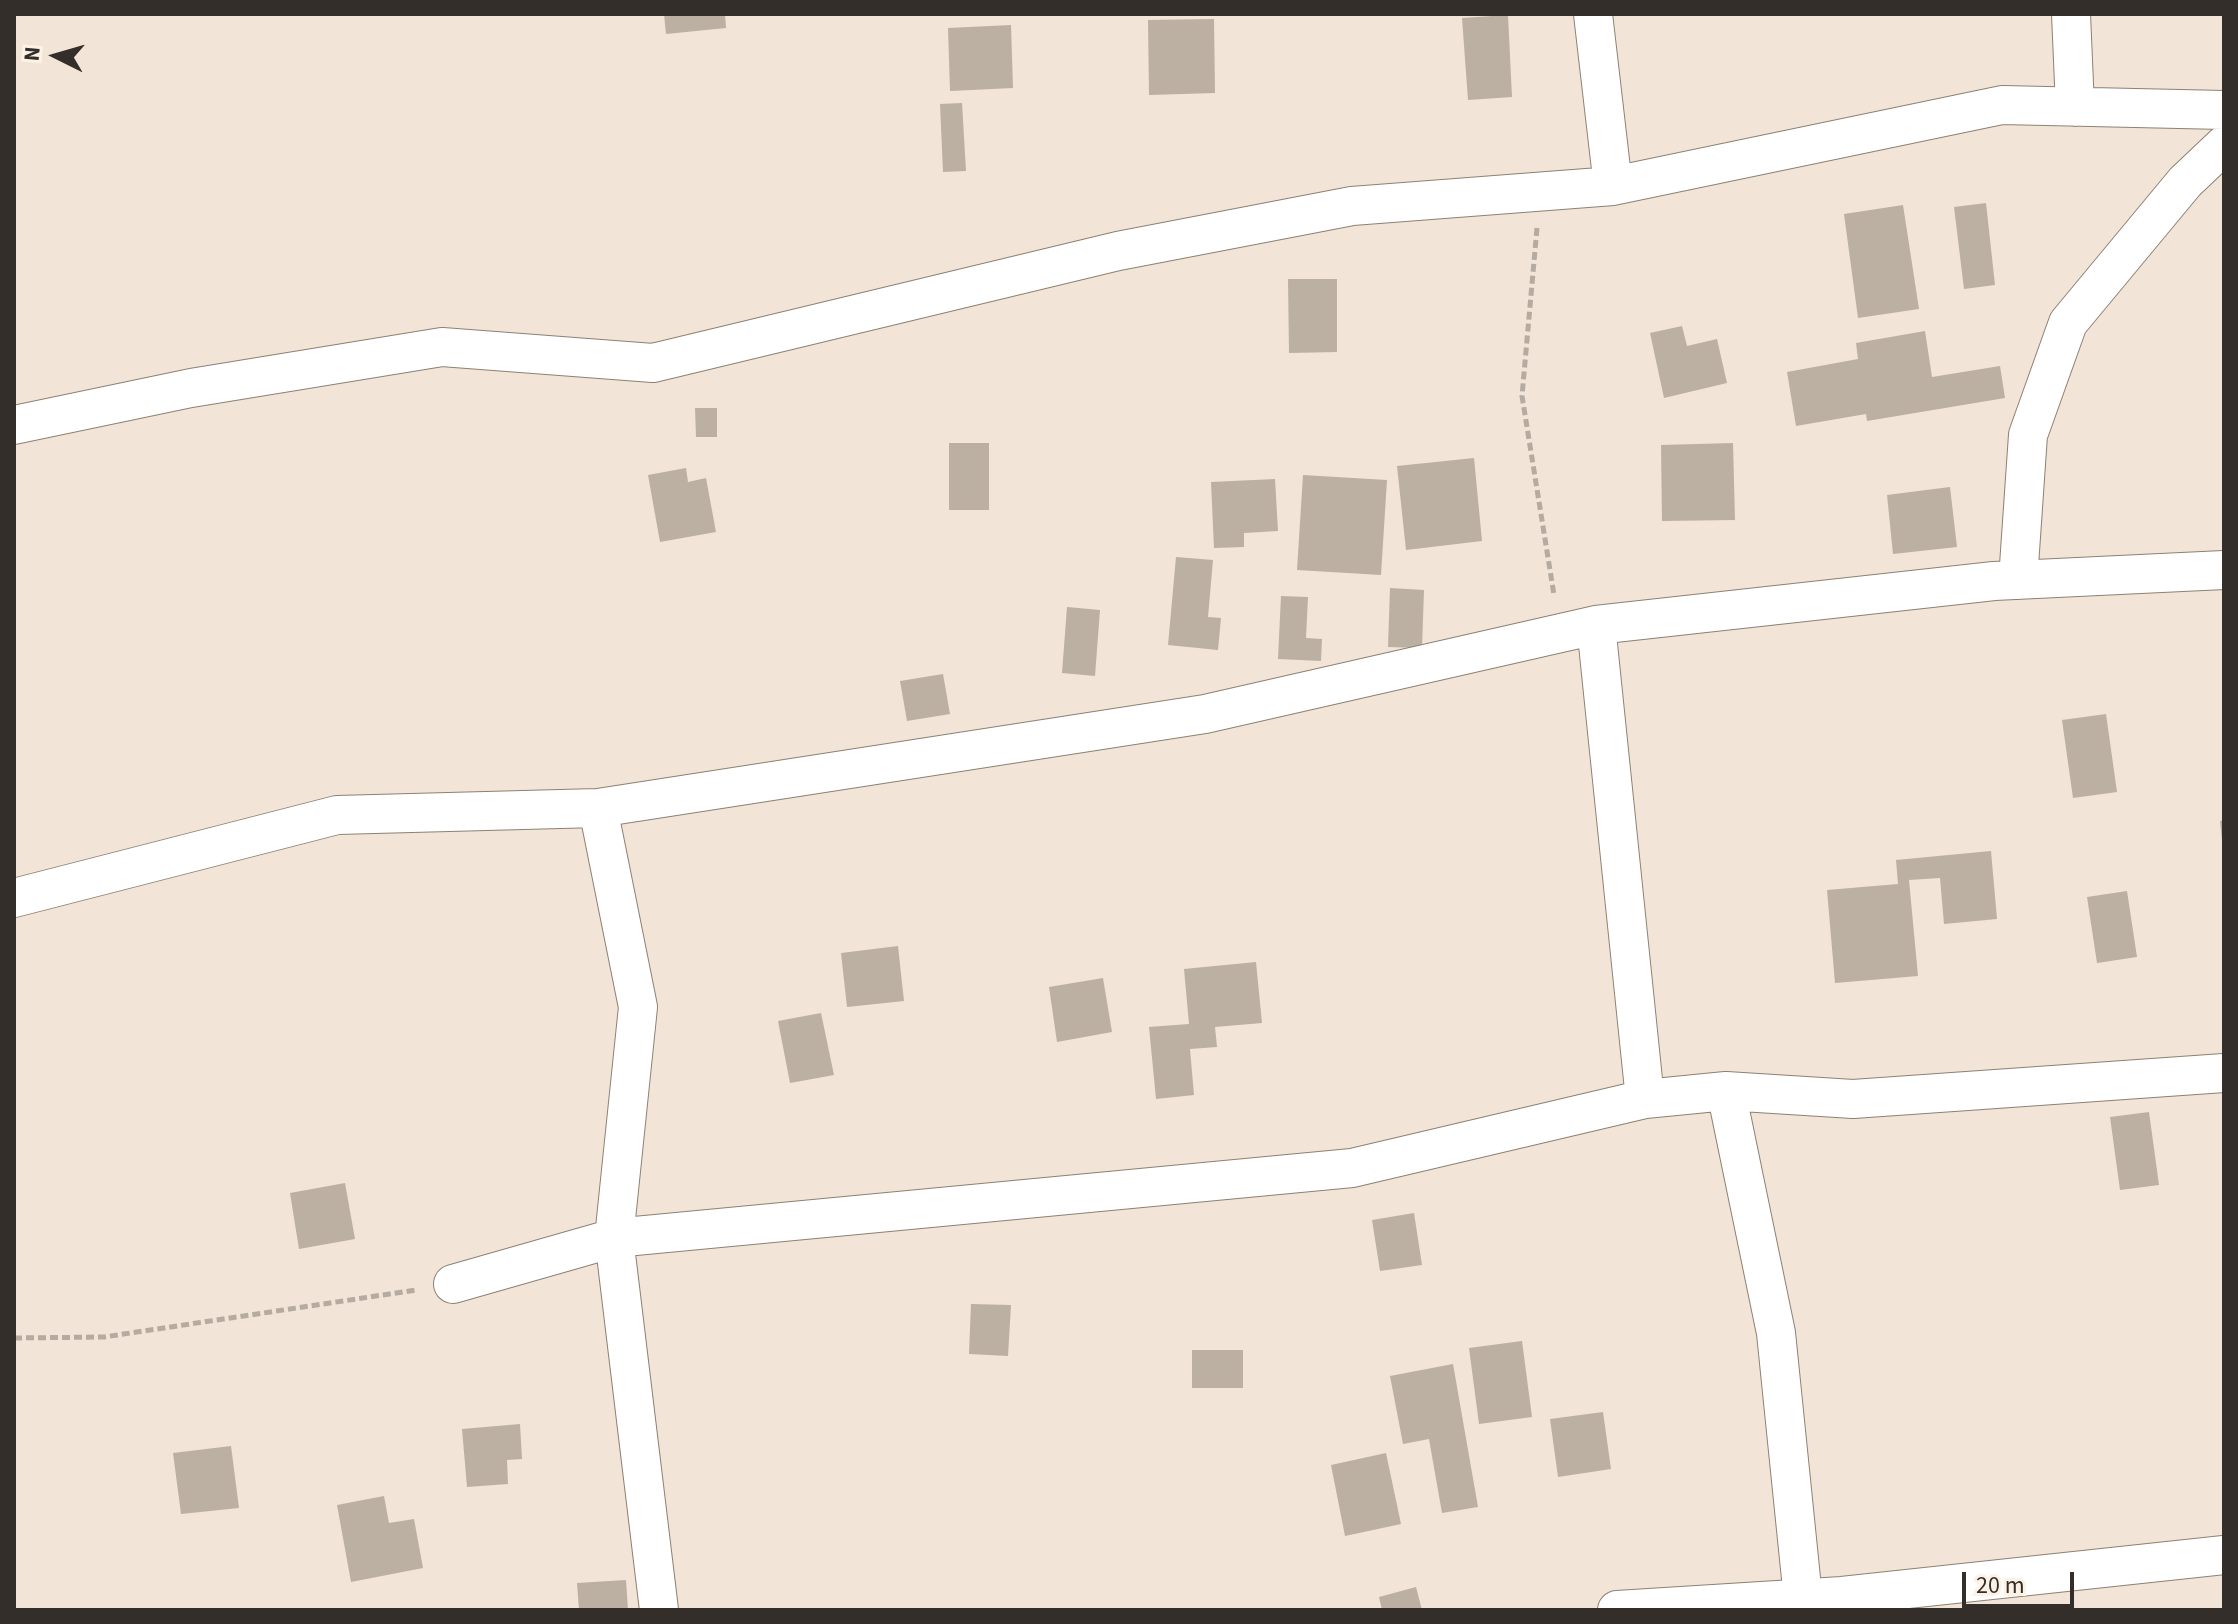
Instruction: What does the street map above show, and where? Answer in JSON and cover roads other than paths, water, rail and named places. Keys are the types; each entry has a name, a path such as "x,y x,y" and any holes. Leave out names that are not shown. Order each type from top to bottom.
{"street":[{"path":"1593,14 1613,186"},
{"path":"2071,14 2075,107"},
{"path":"14,425 191,388 442,347 653,363 1118,251 1352,206 1613,186 2002,105 2224,110"},
{"path":"2018,580 2028,435 2068,323 2185,182 2224,145"},
{"path":"14,898 337,815 598,808 1205,714 1578,629 2018,580 2224,570"},
{"path":"1578,629 1645,1099"},
{"path":"598,808 638,1007 614,1238 659,1610"},
{"path":"453,1284 614,1238 1352,1168 1645,1099 1726,1091 1853,1099 2224,1073"},
{"path":"1726,1091 1776,1333 1803,1598"},
{"path":"1617,1610 1803,1598 1842,1603 2224,1555"}]}
